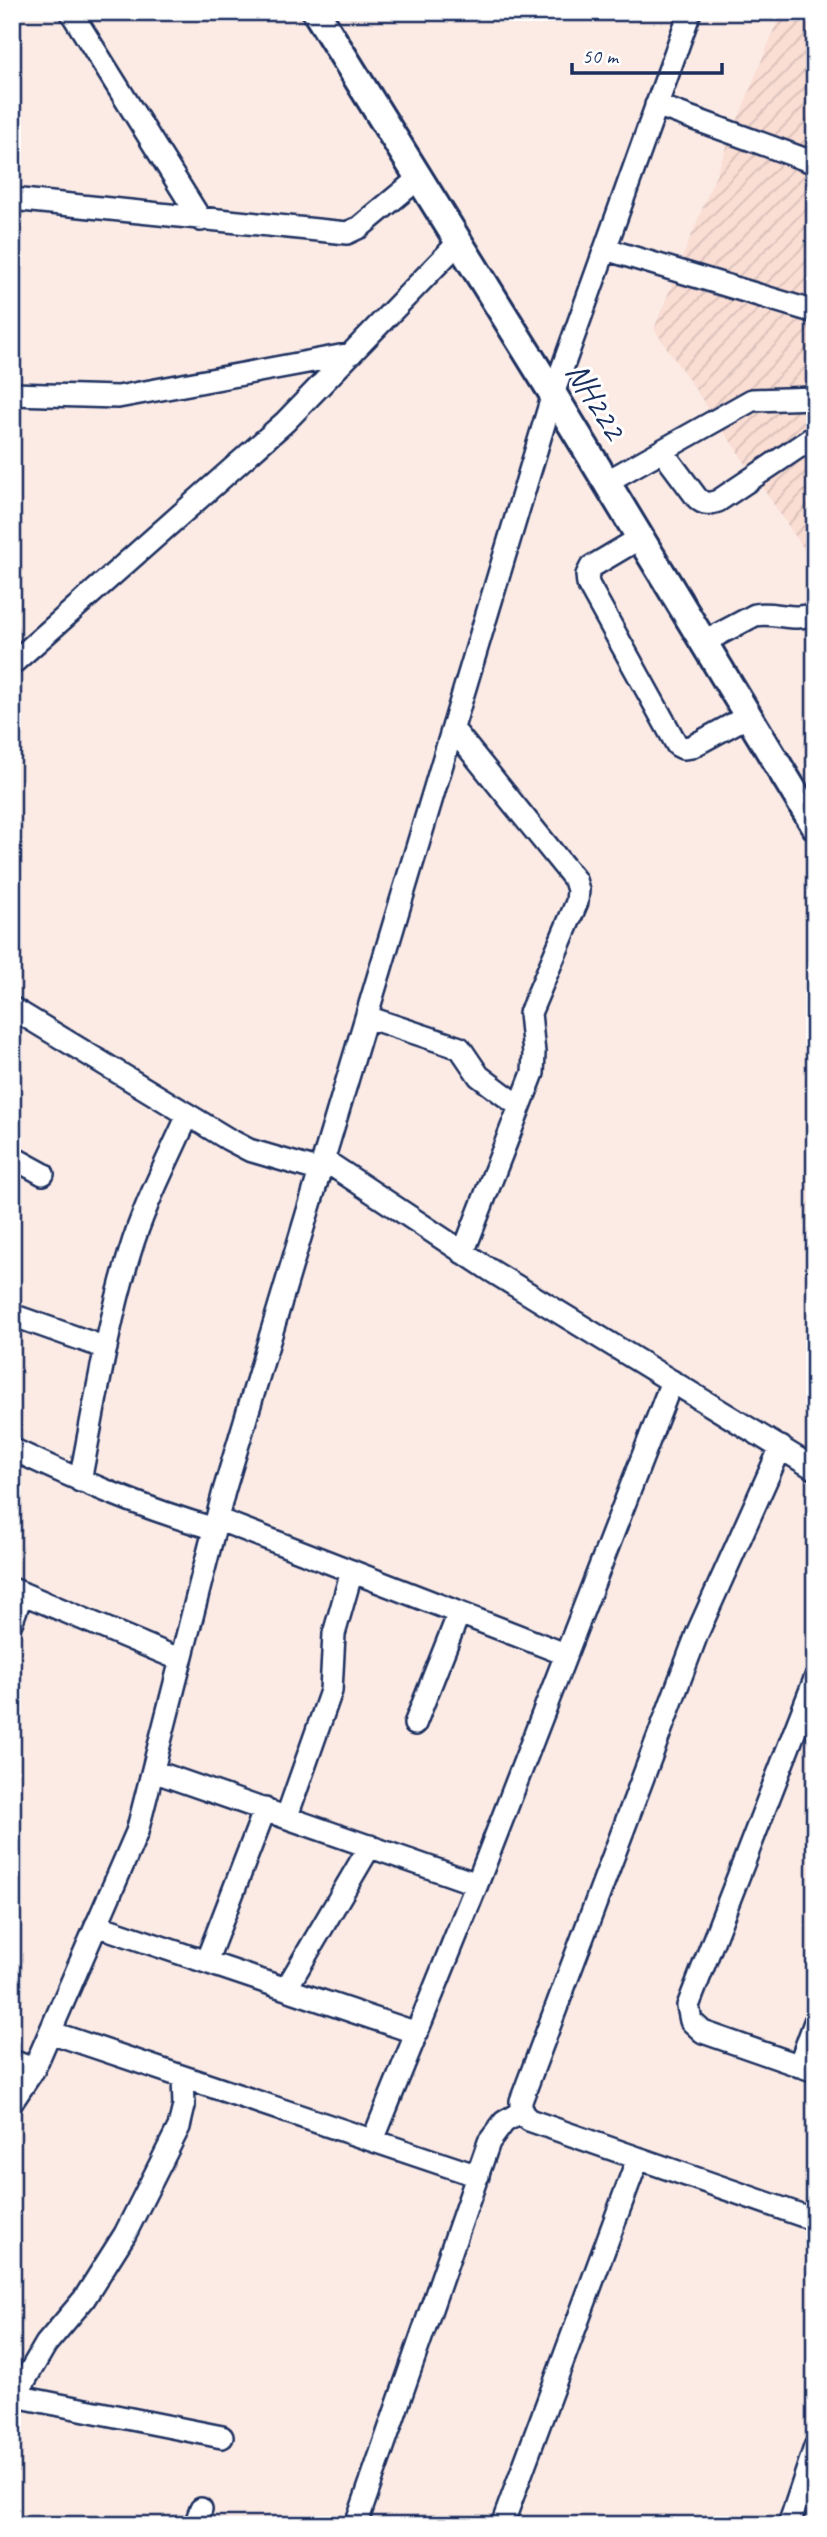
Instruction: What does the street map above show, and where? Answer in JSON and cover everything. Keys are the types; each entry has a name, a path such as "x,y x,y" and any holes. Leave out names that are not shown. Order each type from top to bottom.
{"main road":[{"name":"NH222","path":"316,12 553,394 815,826"}],"street":[{"path":"71,12 201,220"},
{"path":"12,2102 34,2069 137,1832 216,1524 553,394 690,12"},
{"path":"656,105 815,163"},
{"path":"12,200 347,233 360,227 419,178"},
{"path":"12,664 285,422 459,242"},
{"path":"605,249 815,312"},
{"path":"12,394 117,397 351,354"},
{"path":"606,482 752,400 815,398"},
{"path":"662,451 697,498 710,504 815,436"},
{"path":"640,538 591,567 587,575 588,584 677,745 683,748 691,747 748,716"},
{"path":"704,642 755,615 763,613 801,618 815,613"},
{"path":"453,729 575,880 578,890 577,902 530,1013 533,1073 463,1253"},
{"path":"12,1008 249,1150 322,1165 815,1469"},
{"path":"367,1017 460,1048 479,1076 519,1106"},
{"path":"80,1481 106,1348 130,1252 146,1208 188,1115"},
{"path":"12,1157 43,1174"},
{"path":"12,1315 106,1348"},
{"path":"373,2140 477,1885 672,1381"},
{"path":"781,1447 697,1634 521,2101 521,2112 529,2120 815,2220"},
{"path":"12,1450 155,1512 216,1524 352,1571 565,1654"},
{"path":"287,1816 331,1691 334,1634 352,1571"},
{"path":"12,1621 17,1591 181,1660"},
{"path":"415,1724 459,1613"},
{"path":"815,1679 688,2006 691,2021 703,2032 807,2068 815,2022"},
{"path":"153,1771 477,1885"},
{"path":"206,1962 265,1809"},
{"path":"286,1989 370,1846"},
{"path":"96,1925 416,2033"},
{"path":"50,2032 478,2176"},
{"path":"12,2061 34,2069"},
{"path":"183,2077 184,2106 179,2127 125,2234 84,2299 46,2344 14,2399 222,2437"},
{"path":"356,2525 489,2143 504,2122 521,2112"},
{"path":"502,2525 638,2158"},
{"path":"789,2525 815,2447"}],"shaded area":[{"path":"781,12 815,12 815,565 654,329"}]}
